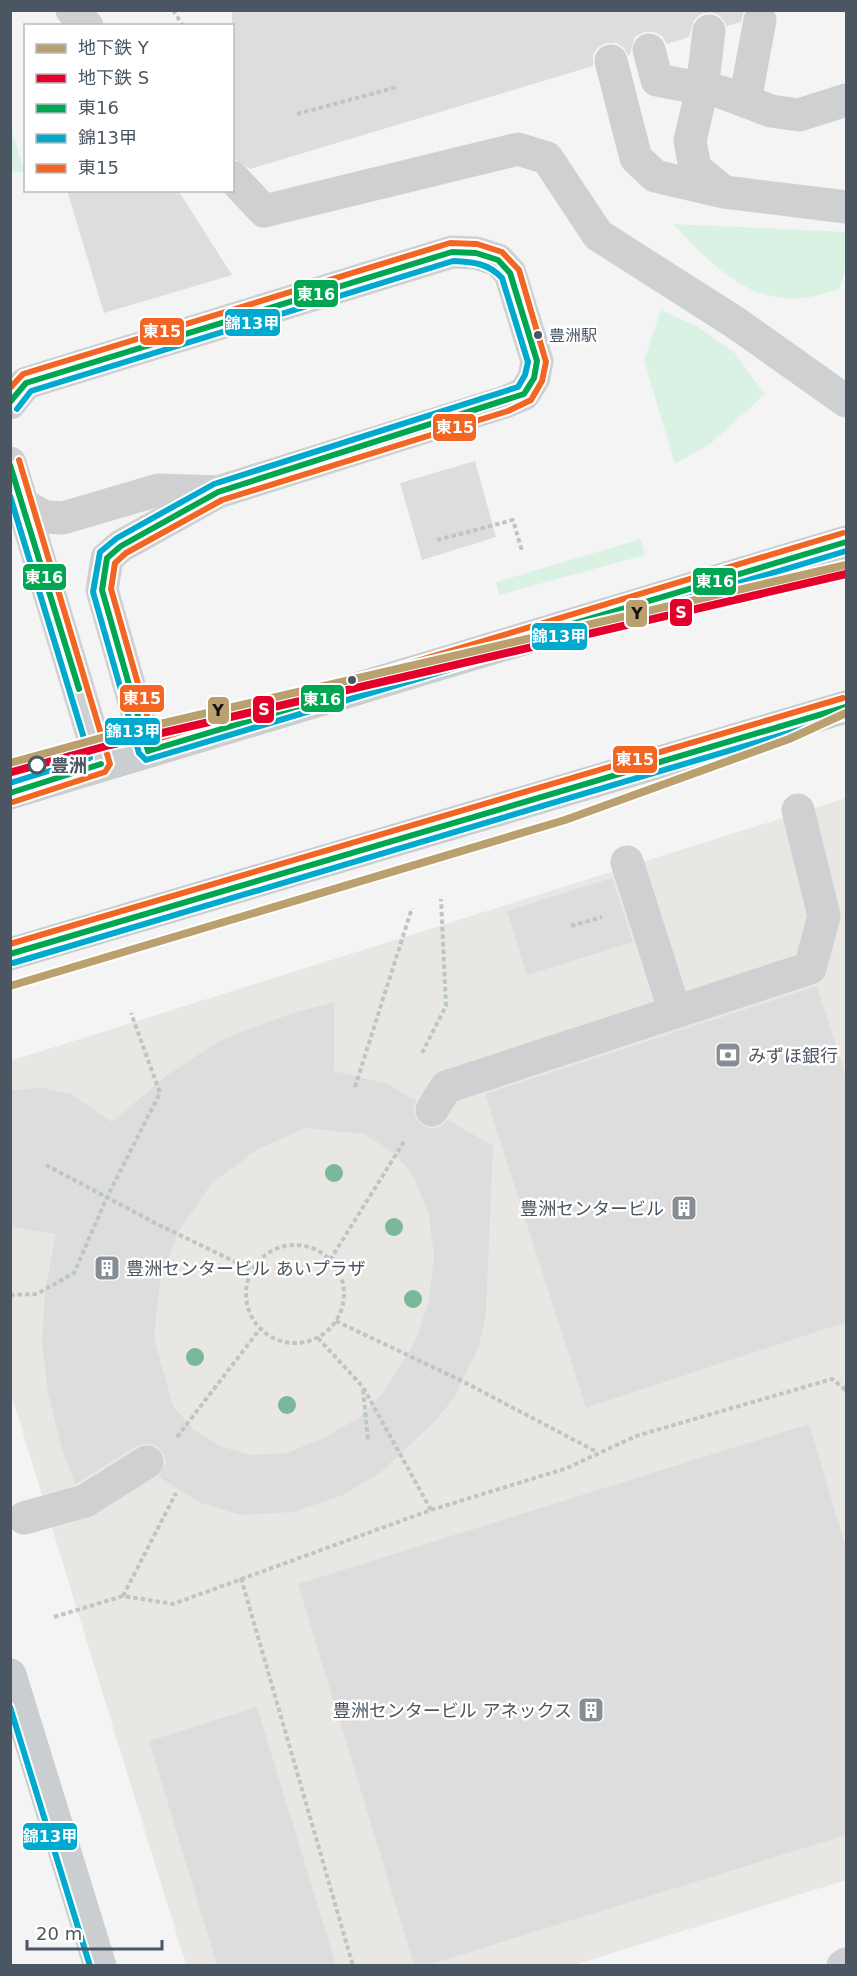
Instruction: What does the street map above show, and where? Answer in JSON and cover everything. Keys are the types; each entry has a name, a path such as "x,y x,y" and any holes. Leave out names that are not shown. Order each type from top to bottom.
{"main road":[{"path":"10,793 846,542"},
{"path":"10,954 846,707"},
{"path":"10,1675 100,1965"}],"street":[{"path":"72,10 85,24"},
{"path":"722,94 733,25 722,94 690,141 695,168 724,192"},
{"path":"648,50 657,80 722,94 771,111 799,115 846,100"},
{"path":"611,61 636,158 655,176 724,192 846,207"},
{"path":"234,179 264,210 518,149 547,158 598,235 736,323 846,401"},
{"path":"10,403 26,383 452,252 476,253 498,260 510,273 537,361 534,378 524,393 494,406 218,492 121,546 107,558 103,572 102,591 148,751"},
{"path":"10,463 101,764"},
{"path":"23,505 45,517 63,518 158,490 218,492"},
{"path":"432,1110 446,1087 810,968 824,916 798,810"},
{"path":"627,862 675,1012"},
{"path":"24,1518 86,1502 147,1462"}],"path":[{"path":"173,10 182,24"},
{"path":"297,114 397,87"},
{"path":"437,540 513,520 522,551"},
{"path":"441,899 446,1006"},
{"path":"355,1087 412,908"},
{"path":"10,1295 37,1294 74,1273 107,1197 160,1093 131,1013"},
{"path":"330,1260 409,1134"},
{"path":"46,1165 252,1270"},
{"path":"294,1244 310,1246 330,1260 343,1280 345,1295 342,1311 336,1321 318,1338 305,1343 288,1343 272,1339 260,1329 249,1314 246,1298 247,1281 252,1270 265,1255 278,1247 294,1244"},
{"path":"336,1321 462,1381 598,1452"},
{"path":"175,1438 260,1329"},
{"path":"318,1338 363,1387 431,1510"},
{"path":"54,1617 123,1596 173,1604 431,1510 567,1468 636,1436 832,1379 846,1390"},
{"path":"363,1387 368,1440"},
{"path":"123,1596 178,1489"},
{"path":"241,1578 353,1965"}],"shaded area":[{"path":"846,798 846,1880 574,1965 186,1965 11,1394 10,1061"}],"green space":[{"path":"11,128 24,173 11,171"},
{"path":"673,224 846,232 846,267 839,289 817,296 783,298 746,287 715,265"},
{"path":"661,310 698,327 734,352 765,394 710,444 675,464 644,360"},
{"path":"641,539 645,555 499,595 496,582"}],"building":[{"path":"232,10 744,10 741,22 727,26 720,16 711,12 701,14 694,20 689,37 667,44 662,36 654,32 644,32 635,37 629,56 617,43 606,43 598,47 593,55 593,66 250,169 234,159 234,24 232,24"},
{"path":"68,192 179,192 232,275 104,313"},
{"path":"475,461 496,537 422,560 400,483"},
{"path":"612,878 633,942 527,975 507,911"},
{"name":"豊洲センタービル","path":"817,986 846,1077 846,1322 586,1408 485,1094"},
{"name":"豊洲センタービル あいプラザ","path":"334,1002 334,1071 388,1084 416,1101 413,1109 415,1118 423,1126 431,1129 440,1127 448,1120 493,1146 486,1314 478,1349 454,1398 435,1421 380,1473 343,1495 293,1512 241,1515 201,1503 159,1476 166,1462 163,1453 156,1446 147,1443 137,1446 75,1484 61,1446 48,1392 42,1343 45,1290 56,1234 10,1227 10,1090 43,1088 71,1094 112,1122 166,1076 221,1040 290,1014","holes":["306,1128 364,1134 395,1154 414,1177 429,1215 434,1255 429,1300 416,1340 384,1392 360,1417 322,1439 287,1453 251,1455 220,1446 193,1429 173,1406 154,1338 160,1281 178,1232 212,1183 258,1149"]},
{"name":"豊洲センタービル アネックス","path":"809,1424 846,1548 846,1835 428,1965 414,1965 298,1584"},
{"path":"257,1707 336,1965 217,1965 149,1741"}],"metro line":[{"name":"Y","path":"10,763 108,736 846,565"},
{"name":"S","path":"12,772 110,745 846,574"},
{"name":"Y","path":"10,986 565,820 789,739 846,713"}],"transit line":[{"name":"東15","path":"10,388 23,374 450,243 477,244 502,252 519,270 546,362 542,381 531,400 508,411 222,500 126,553 115,563 111,589 154,740 843,533"},
{"name":"東16","path":"10,402 26,383 452,252 476,253 498,260 510,273 537,361 534,378 524,394 218,492 121,546 107,558 102,590 148,751"},
{"name":"錦13甲","path":"17,409 31,391 453,261 480,264 502,278 528,362 525,375 518,387 214,484 117,538 100,552 93,592 139,753 146,760 846,551"},
{"name":"東15","path":"13,802 105,772 110,764 19,460"},
{"name":"東16","path":"10,465 79,689"},
{"name":"錦13甲","path":"10,496 90,758 10,783"},
{"name":"東16","path":"148,751 846,542"},
{"name":"東15","path":"10,944 843,698"},
{"name":"東16","path":"10,954 846,707"},
{"name":"錦13甲","path":"13,963 846,716"},
{"name":"東16","path":"10,793 101,764"},
{"name":"錦13甲","path":"10,1707 90,1966"}],"place":[{"name":"豊洲駅","path":"538,335"},
{"name":"豊洲","path":"37,765"},
{"name":"みずほ銀行","path":"728,1055"},
{"name":"豊洲センタービル","path":"684,1208"},
{"name":"豊洲センタービル あいプラザ","path":"107,1268"},
{"name":"豊洲センタービル アネックス","path":"591,1710"}]}
